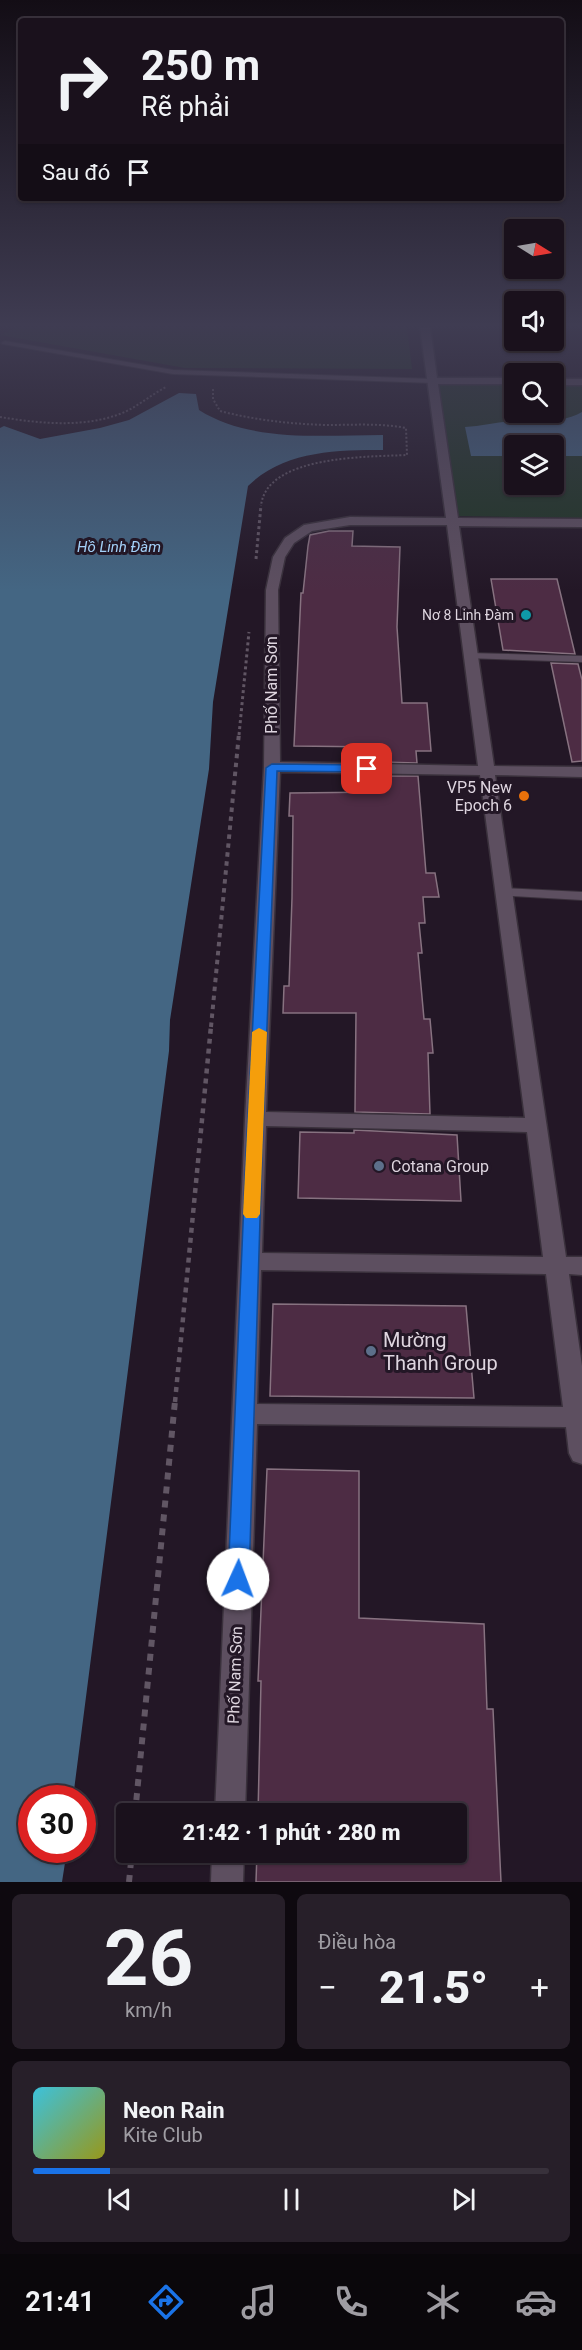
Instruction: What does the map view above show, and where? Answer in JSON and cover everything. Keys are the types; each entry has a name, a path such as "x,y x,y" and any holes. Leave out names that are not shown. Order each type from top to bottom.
{"street":[{"path":"437,415 450,521 582,1453"},
{"name":"Phố Nam Sơn","path":"230,1803 249,1261 272,768 272,590 279,557 290,542 308,528 350,521 582,522"},
{"path":"272,768 582,772"},
{"path":"255,1119 536,1125"},
{"path":"249,1261 582,1266"},
{"path":"244,1414 577,1417"},
{"path":"227,1882 228,1863"}],"lane":[{"path":"469,656 582,659"},
{"path":"502,892 582,896"}],"path":[{"path":"0,417 90,422 114,415"},
{"path":"233,415 251,420 292,425 391,425 406,428 407,455 351,458 311,464 280,476 262,494 255,566"},
{"path":"136,1803 250,625"},
{"path":"129,1882 131,1863"}],"green space":[{"path":"437,415 504,415 504,423 564,423 564,415 582,415 582,518 450,516"}],"water":[{"name":"Hồ Linh Đàm","path":"139,415 208,415 241,428 288,435 383,435 383,450 329,452 294,459 262,474 248,486 213,702 209,769 170,1020 169,1051 75,1785 18,1785 18,1863 65,1863 62,1882 0,1882 0,428 4,426 40,439 129,420"},
{"path":"582,415 582,456 564,456 564,435 504,435 504,456 471,456 465,427 504,422 564,423 565,419"}],"building":[{"path":"329,531 353,531 352,546 400,547 397,627 402,703 427,703 431,751 416,751 417,763 380,762 379,747 294,746 301,593 303,593 308,546 310,535"},
{"name":"Nơ 8 Linh Đàm","path":"491,579 557,579 575,654 503,650"},
{"path":"551,663 578,664 582,680 582,761 572,762"},
{"path":"381,776 418,776 426,873 435,873 439,897 423,897 425,923 419,923 422,953 418,953 424,1019 430,1019 433,1053 428,1053 430,1114 355,1112 356,1013 283,1013 284,986 289,986 292,898 293,816 289,816 290,793 382,792"},
{"name":"Cotana Group","path":"354,1130 457,1135 461,1201 298,1198 300,1132 354,1133"},
{"name":"Mường Thanh Group","path":"273,1304 466,1306 474,1398 270,1396"},
{"path":"267,1469 359,1471 359,1618 484,1624 487,1709 493,1709 501,1882 256,1882 257,1863 467,1863 467,1803 258,1803 261,1681 258,1681"}],"slow traffic":[{"path":"251,1214 259,1032"}],"place":[{"name":"Nơ 8 Linh Đàm","path":"526,615"},
{"name":"VP5 New Epoch 6","path":"524,796"},
{"name":"Cotana Group","path":"379,1166"},
{"name":"Mường Thanh Group","path":"371,1351"}],"route":[{"path":"238,1579 254,1154 272,768 367,769"}]}
